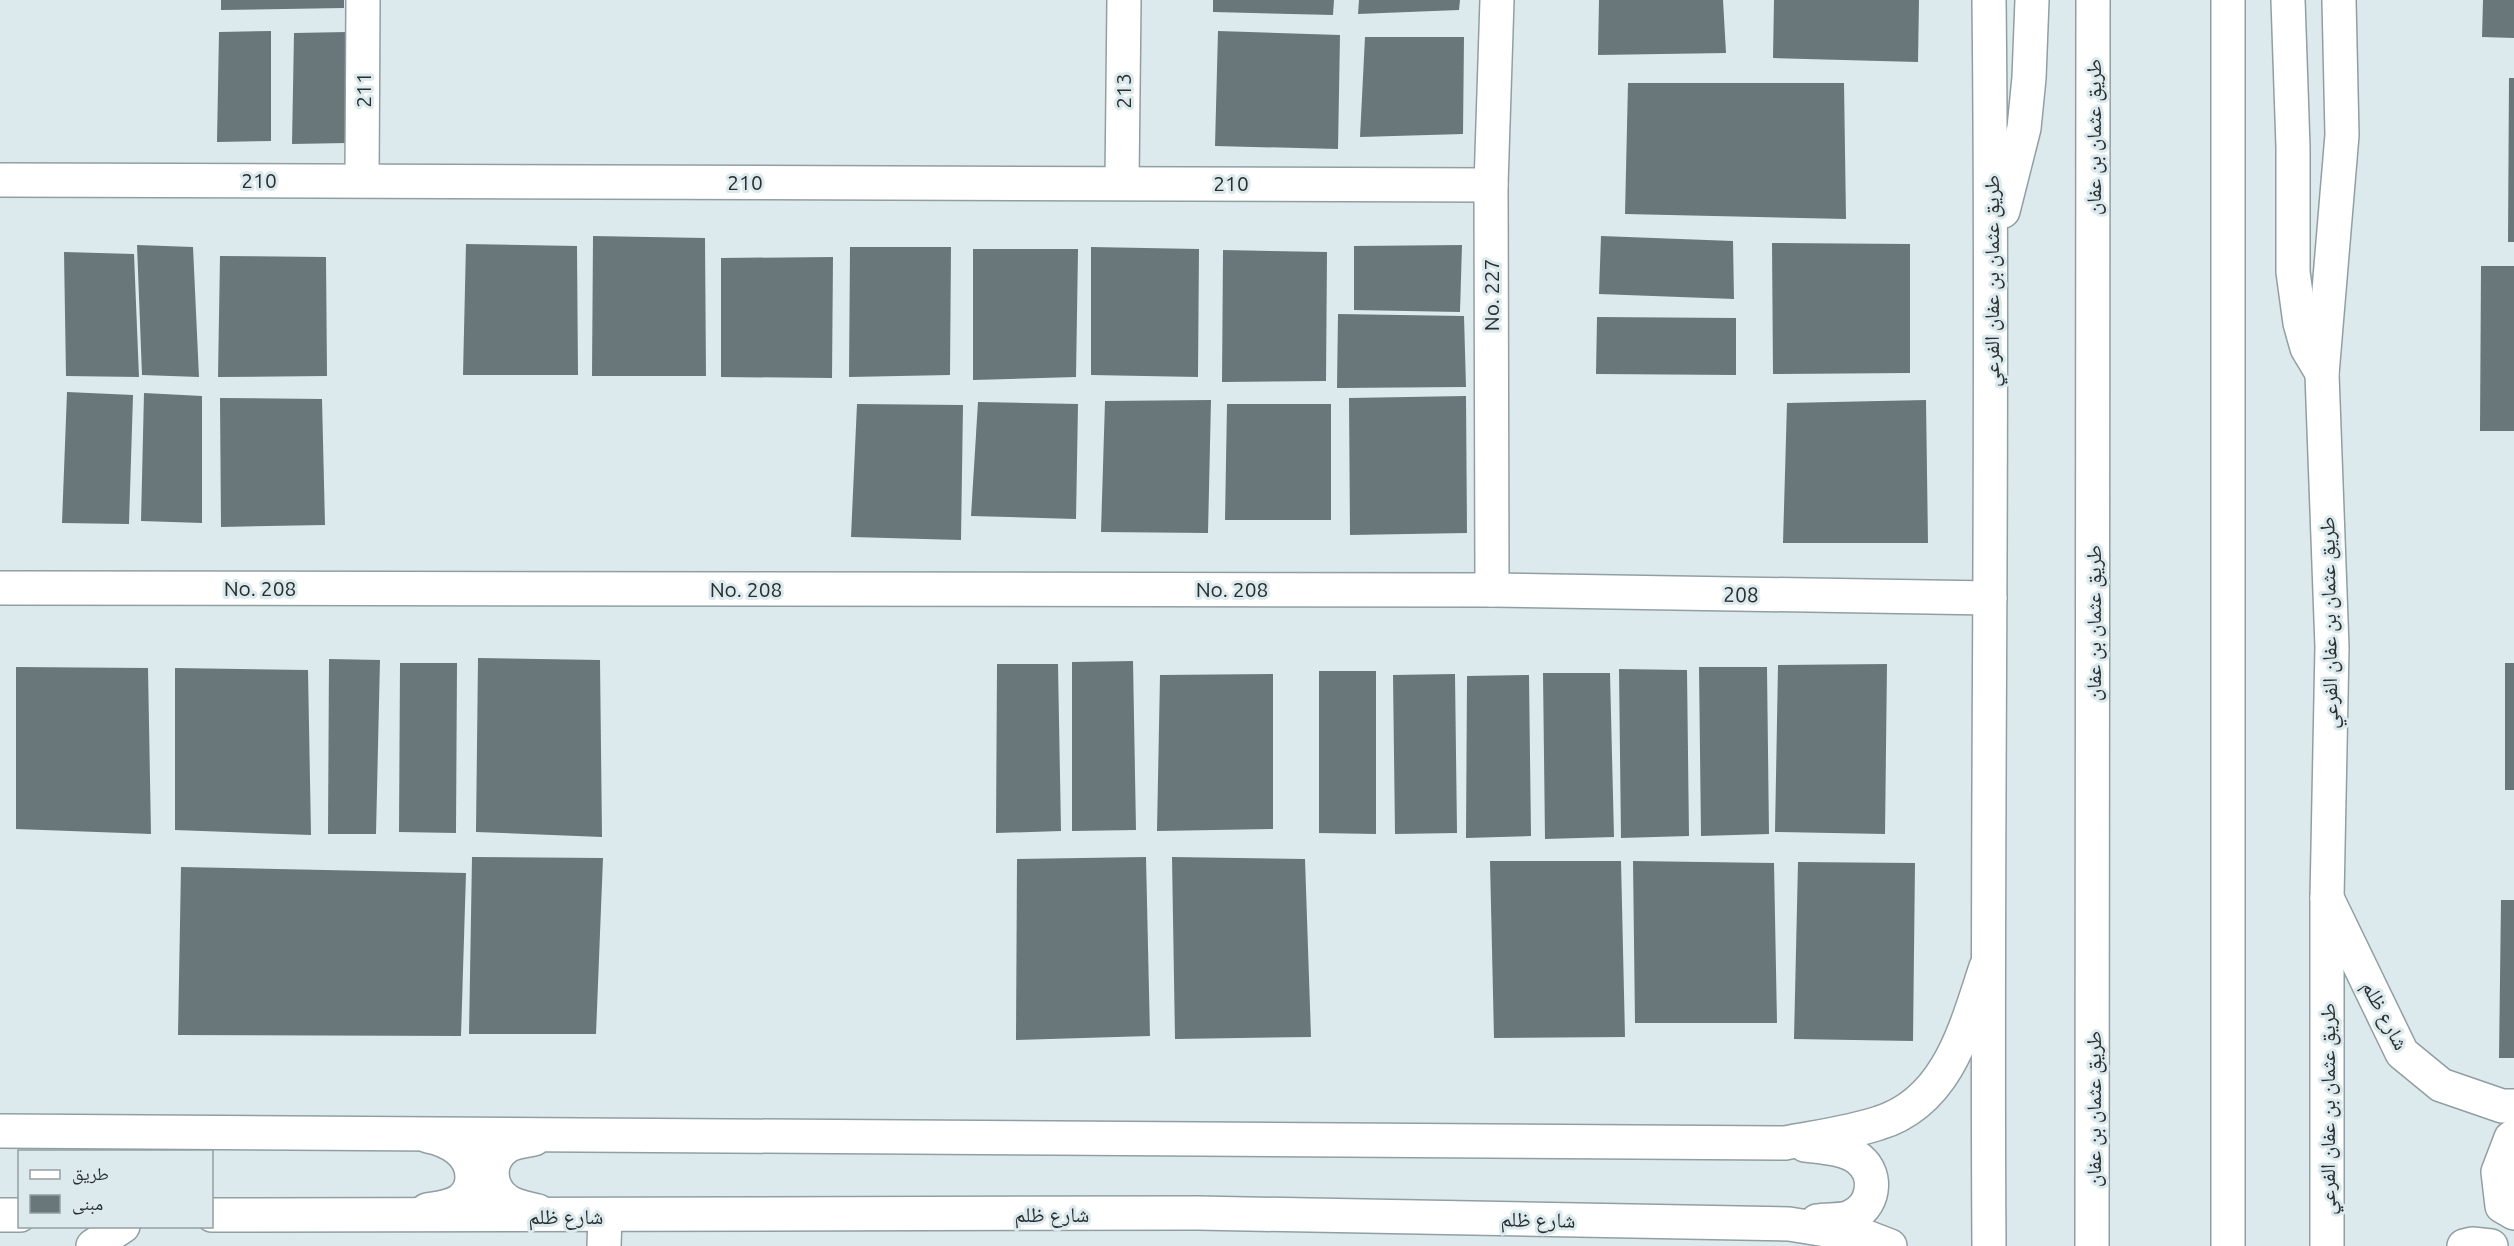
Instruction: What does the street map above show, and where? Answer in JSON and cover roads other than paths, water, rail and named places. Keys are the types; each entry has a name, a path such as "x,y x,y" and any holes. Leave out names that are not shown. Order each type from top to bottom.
{"street":[{"name":"211","path":"362,180 363,0"},
{"name":"213","path":"1122,183 1124,0"},
{"name":"No. 227","path":"1492,590 1491,185 1497,0"},
{"name":"طريق عثمان بن عفان الفرعي","path":"1989,0 1992,254 1987,963 1989,1246"},
{"path":"1992,254 2024,128 2029,78 2032,0"},
{"name":"طريق عثمان بن عفان","path":"2092,1246 2093,0"},
{"path":"2228,0 2228,1246"},
{"path":"2288,0 2294,147 2293,272 2300,323 2307,348 2322,374"},
{"name":"طريق عثمان بن عفان الفرعي","path":"2327,1246 2327,898 2331,647 2322,374 2342,135 2339,0"},
{"name":"210","path":"0,180 1491,185"},
{"name":"No. 208","path":"0,588 1492,590"},
{"name":"208","path":"1492,590 1990,598"},
{"name":"شارع ظلم","path":"2327,898 2402,1053 2440,1085 2502,1106 2514,1106"},
{"path":"1785,1143 1881,1123 1905,1111 1933,1087 1948,1067 1962,1041 1987,963"},
{"path":"0,1131 1785,1143 1846,1152 1860,1159 1868,1170 1872,1185 1869,1199 1860,1212 1847,1219 1788,1224"},
{"path":"404,1215 458,1202 464,1197 472,1181 469,1161 455,1146 438,1138 411,1132"},
{"path":"554,1136 506,1147 495,1159 491,1175 495,1188 505,1199 517,1206 561,1216"},
{"path":"2514,1136 2511,1138 2498,1172 2502,1206 2514,1213"},
{"name":"شارع ظلم","path":"213,1215 561,1216 604,1231 1198,1213 1788,1224 1864,1236 1890,1246"},
{"path":"0,1215 18,1215"},
{"path":"93,1246 121,1228"},
{"path":"2464,1246 2472,1244 2491,1246"}]}
